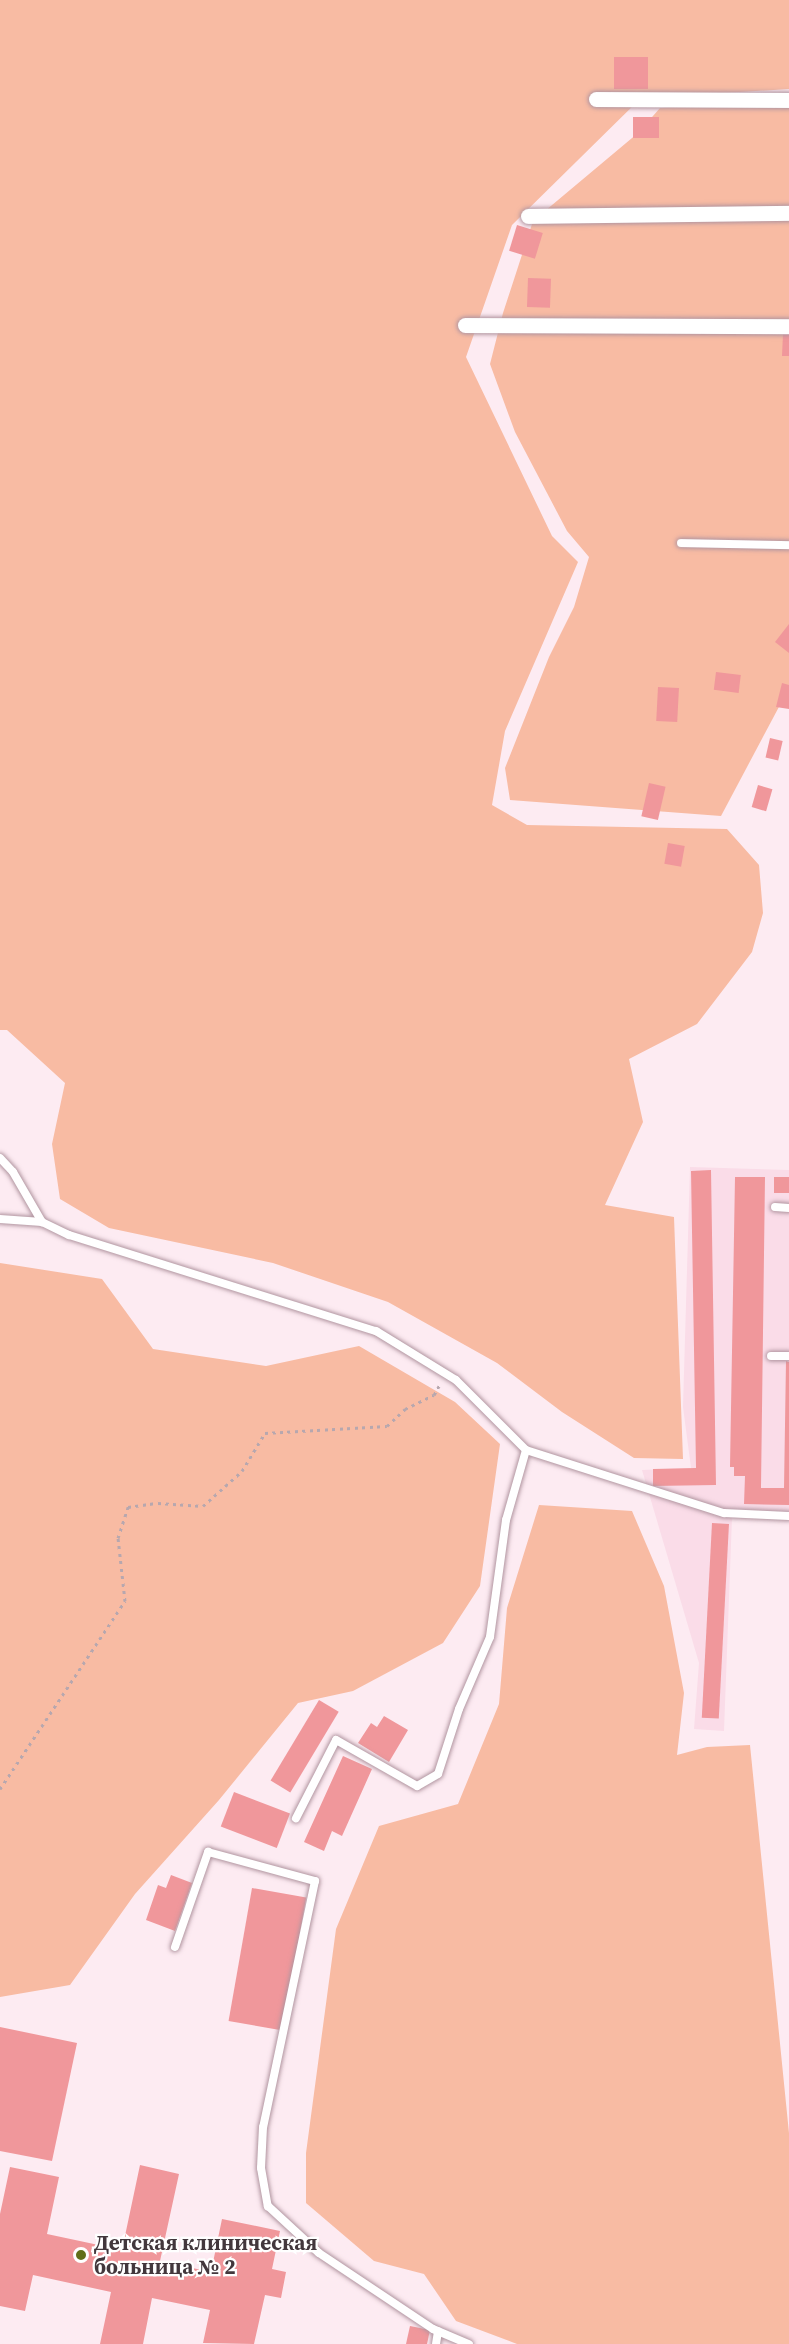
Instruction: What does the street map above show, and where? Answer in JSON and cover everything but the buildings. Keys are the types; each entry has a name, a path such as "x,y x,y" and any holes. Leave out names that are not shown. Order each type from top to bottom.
{"street":[{"path":"596,99 789,100"},
{"path":"528,216 789,213"},
{"path":"465,325 789,326"}],"lane":[{"path":"681,543 789,545"},
{"path":"0,1158 13,1172 42,1222"},
{"path":"775,1207 789,1208"},
{"path":"0,1219 42,1222 69,1235 376,1330 446,1374 526,1450 724,1513 789,1516"},
{"path":"771,1356 789,1356"},
{"path":"296,1818 336,1740 417,1786 438,1774 459,1710 490,1637 506,1520 526,1450"},
{"path":"175,1947 208,1852 315,1881 263,2127 261,2169 268,2206 319,2253 438,2331 469,2344"},
{"path":"436,2344 438,2331"}],"path":[{"path":"0,1788 125,1601 118,1538 128,1507 158,1503 203,1506 242,1471 265,1433 387,1426 405,1409 434,1395 446,1374"}],"shaded area":[{"path":"0,0 789,0 789,89 641,98 512,225 466,357 552,536 578,562 505,731 492,805 527,825 727,829 759,865 763,913 752,952 697,1024 629,1059 643,1122 605,1205 674,1217 683,1459 634,1458 562,1412 497,1363 388,1302 273,1263 109,1228 60,1199 52,1144 65,1083 7,1030 0,1030"},
{"path":"710,103 789,103 789,688 721,816 510,800 505,768 549,657 574,607 589,557 567,531 515,432 490,364 503,313 533,221 638,133 660,108"},
{"path":"690,1167 789,1170 789,1518 732,1518 724,1731 694,1729 699,1663 642,1470 691,1468 683,1407"},
{"path":"0,1263 102,1279 153,1349 266,1366 359,1346 455,1402 500,1444 480,1586 443,1643 353,1691 298,1703 219,1800 135,1894 70,1985 0,1997"},
{"path":"539,1505 632,1511 664,1586 684,1693 677,1755 707,1747 750,1745 789,2133 789,2344 517,2344 456,2321 424,2274 374,2261 306,2203 306,2153 336,1929 379,1826 458,1804 499,1704 507,1608"}],"place":[{"name":"Детская клиническая больница № 2","path":"81,2255"}]}
